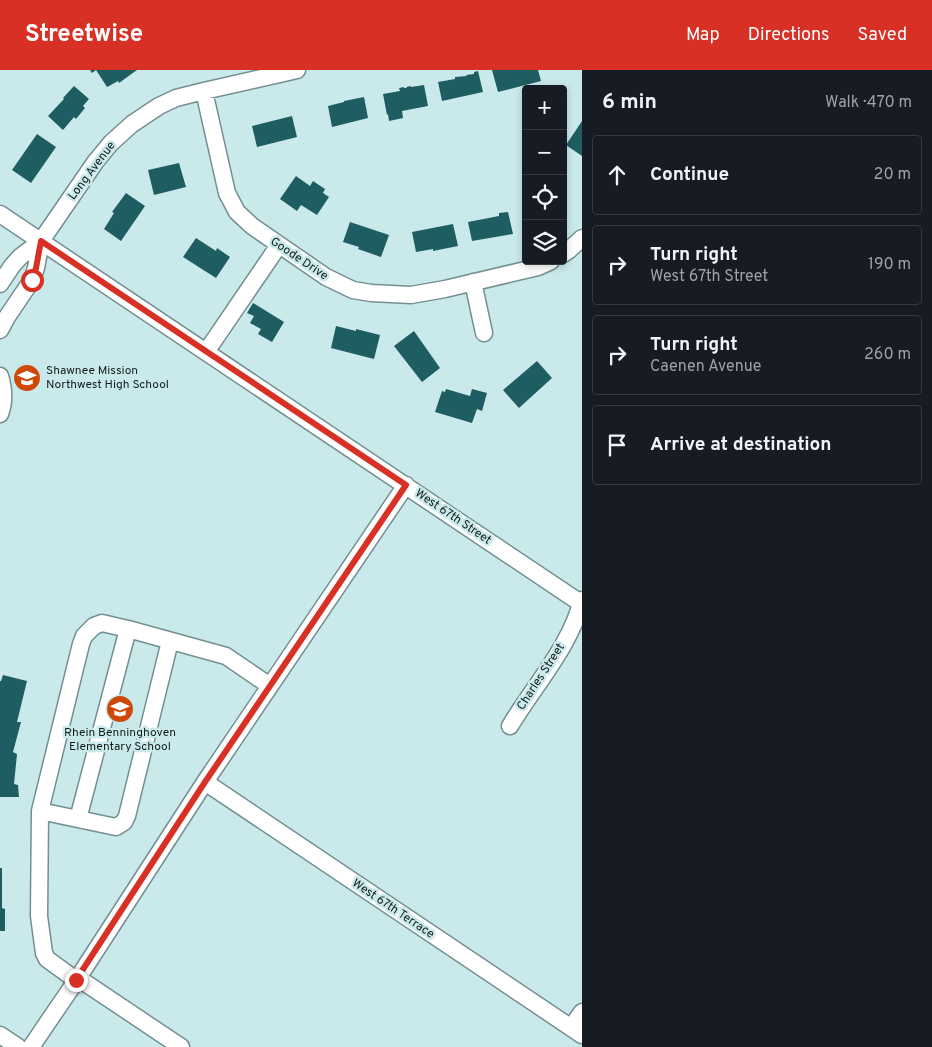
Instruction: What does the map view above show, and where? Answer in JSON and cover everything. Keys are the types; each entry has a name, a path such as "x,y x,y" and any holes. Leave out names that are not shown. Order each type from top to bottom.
{"street":[{"name":"Long Avenue","path":"41,241 96,161 111,143 132,124 159,106 176,98 256,74 297,70"},
{"name":"Goode Drive","path":"204,91 227,193 237,212 279,246 326,277 353,290 411,295 542,265"},
{"name":"West 67th Street","path":"0,214 582,602"},
{"path":"567,251 582,238"},
{"path":"0,284 12,266 41,241"},
{"path":"0,330 32,280 41,241"},
{"path":"206,352 279,246"},
{"path":"473,282 484,333"},
{"path":"0,376 4,387 1,404"},
{"path":"31,1047 205,782 406,485"},
{"name":"Charles Street","path":"510,726 560,650 572,628 582,602"},
{"path":"181,1047 47,959 44,953 39,916 40,811 81,644 84,636 94,626 102,623 226,656 270,686"},
{"path":"78,819 128,629"},
{"path":"40,811 116,827 124,822 170,641"},
{"name":"West 67th Terrace","path":"205,782 577,1032"},
{"path":"577,1032 582,1012"},
{"path":"0,1035 18,1047"}],"building":[{"path":"96,70 137,70 119,83 118,81 107,87"},
{"path":"492,70 538,70 541,81 498,92"},
{"path":"478,71 483,92 442,101 438,82 467,76"},
{"path":"424,85 428,106 402,111 403,118 389,121 383,94 400,91 399,88"},
{"path":"74,86 89,99 83,106 85,108 76,119 74,117 63,130 48,116"},
{"path":"364,97 368,118 332,127 328,106"},
{"path":"292,116 297,137 257,147 252,126"},
{"path":"582,121 582,156 567,146"},
{"path":"37,134 56,147 31,183 12,170"},
{"path":"179,163 186,187 154,195 148,170"},
{"path":"296,176 310,186 313,181 325,189 323,193 329,197 317,215 301,205 297,211 280,199"},
{"path":"126,193 145,206 121,241 104,229 114,213 112,212"},
{"path":"508,212 513,234 472,241 468,222 499,216 499,213"},
{"path":"350,222 389,235 381,257 343,242"},
{"path":"453,224 458,246 416,252 412,232"},
{"path":"196,238 216,251 217,248 230,257 216,278 183,257"},
{"path":"253,303 284,322 272,342 258,334 261,329 250,323 254,316 247,313"},
{"path":"336,326 380,335 374,359 331,348"},
{"path":"414,331 440,368 422,382 394,346"},
{"path":"537,361 552,378 519,408 503,390"},
{"path":"446,389 470,396 472,389 487,393 482,411 477,409 472,423 435,412 442,391 445,392"},
{"path":"3,675 27,681 17,722 21,722 13,752 17,754 14,784 18,785 19,797 0,797 0,681"},
{"path":"0,868 2,868 2,908 5,909 5,931 0,931"}],"place":[{"name":"Shawnee Mission Northwest High School","path":"27,378"},
{"name":"Rhein Benninghoven Elementary School","path":"120,709"}],"route":[{"path":"32,280 41,241 406,485 205,782 76,980"}]}
